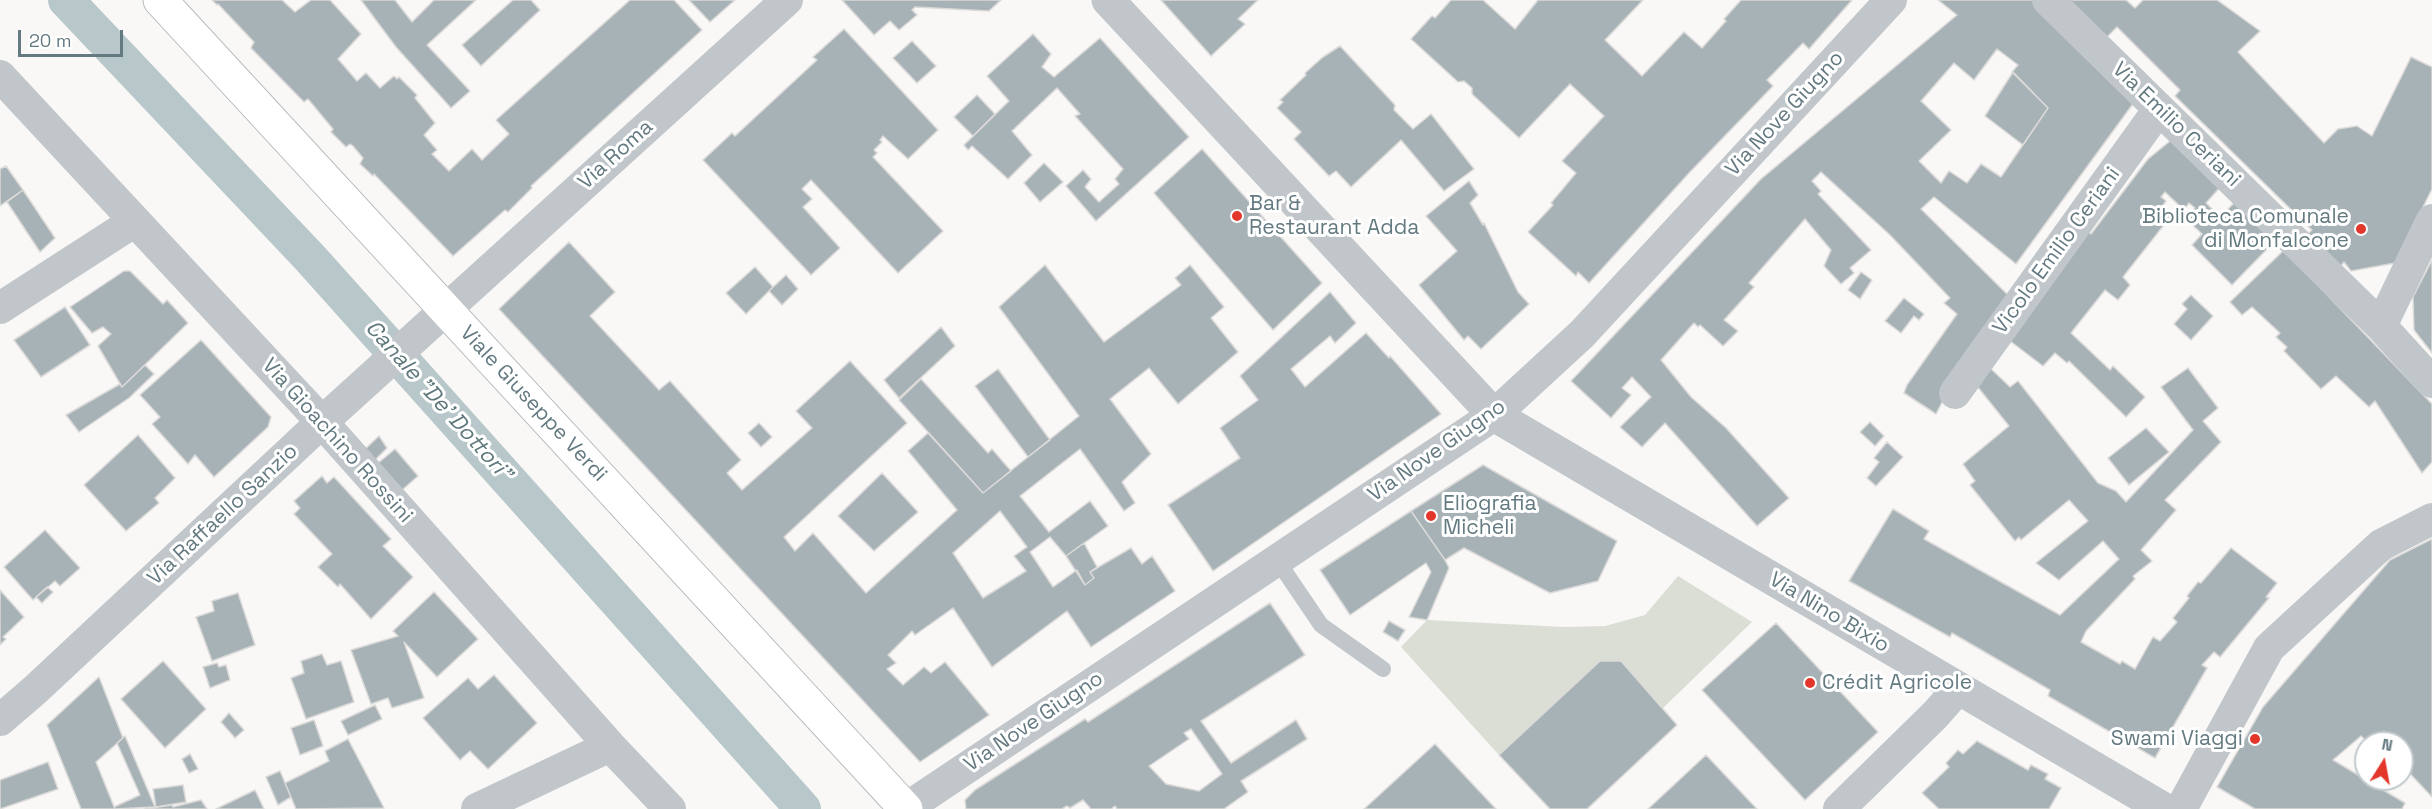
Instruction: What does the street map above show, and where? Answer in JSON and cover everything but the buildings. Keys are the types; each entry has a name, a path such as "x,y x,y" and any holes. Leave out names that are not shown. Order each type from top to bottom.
{"main road":[{"name":"Viale Giuseppe Verdi","path":"160,0 905,809"}],"street":[{"name":"Via Roma","path":"446,309 787,0"},
{"name":"Via Nino Bixio","path":"1108,0 1494,415 2164,809"},
{"name":"Via Nove Giugno","path":"905,809 1494,415 1582,334 1891,0"},
{"name":"Via Emilio Ceriani","path":"2048,0 2380,326 2432,382"},
{"name":"Via Gioachino Rossini","path":"0,76 322,422 610,746 670,809"},
{"name":"Vicolo Emilio Ceriani","path":"1955,393 2159,109"},
{"path":"2380,326 2432,220"},
{"path":"0,308 135,221"},
{"name":"Via Raffaello Sanzio","path":"0,720 446,309"},
{"path":"2181,809 2269,648 2381,545 2432,519"},
{"path":"1839,809 1935,715 1958,689"},
{"path":"477,809 610,746"}],"lane":[{"path":"1277,560 1321,625 1383,669"}],"shaded area":[{"path":"1678,576 1752,622 1663,708 1621,661 1600,661 1499,755 1401,647 1427,620 1564,627 1605,626 1645,615"}],"waterway":[{"name":"Canale \"De' Dottori\"","path":"66,0 311,259 803,809"}],"place":[{"name":"Bar & Restaurant Adda","path":"1237,216"},
{"name":"Biblioteca Comunale di Monfalcone","path":"2361,229"},
{"name":"Eliografia Micheli","path":"1431,516"},
{"name":"Crédit Agricole","path":"1810,683"},
{"name":"Swami Viaggi","path":"2255,739"}]}
